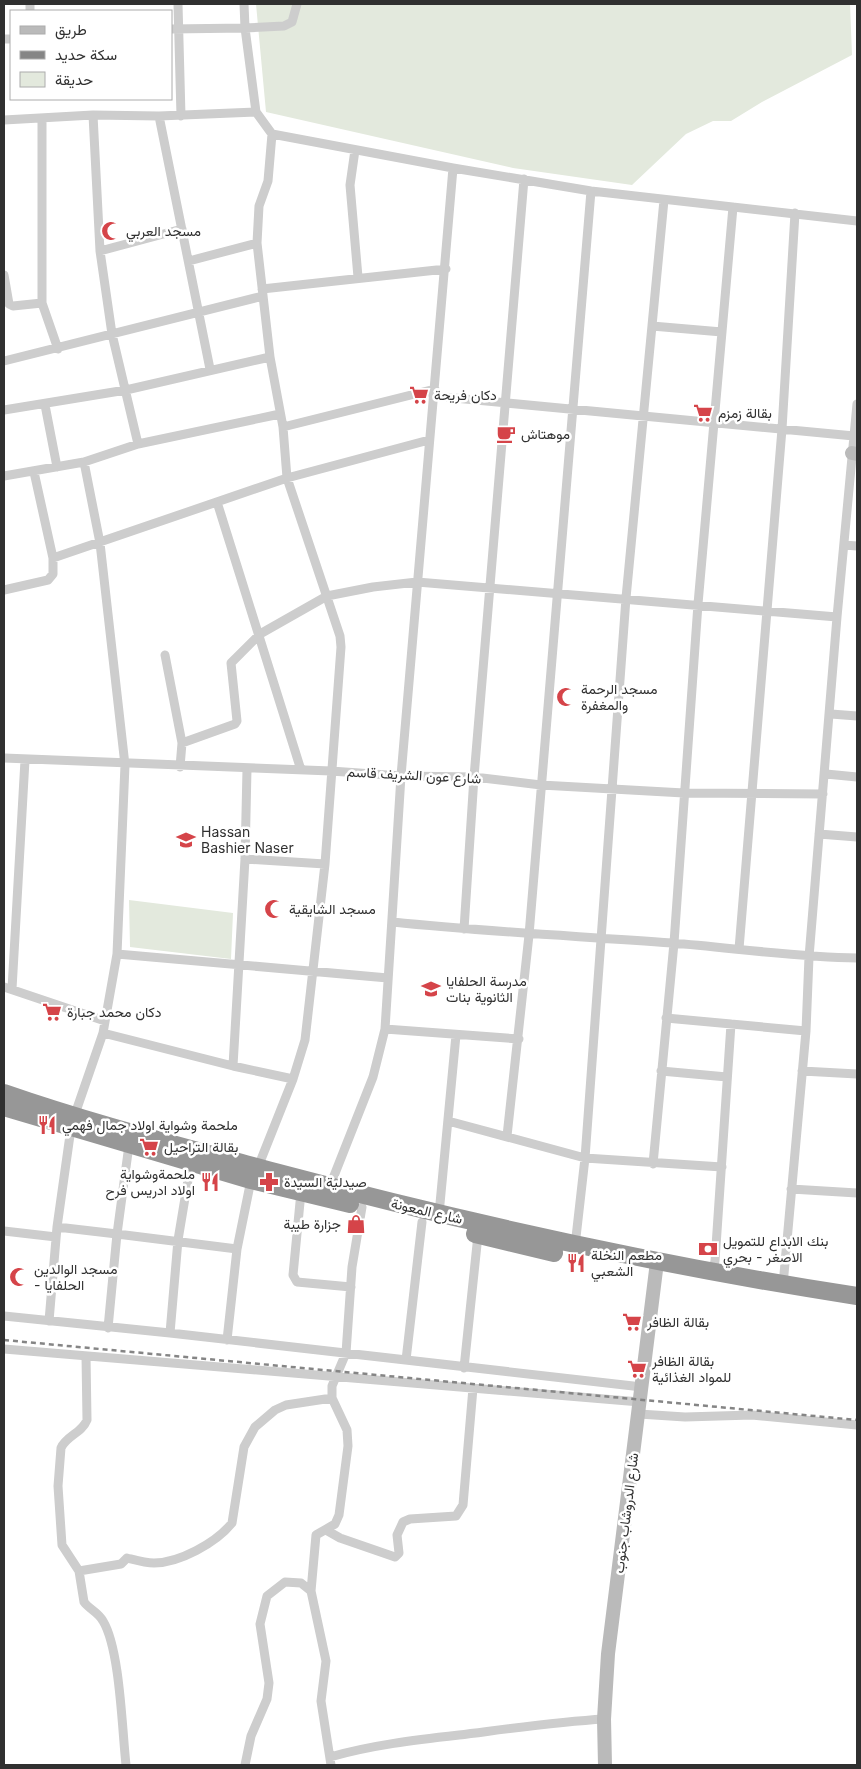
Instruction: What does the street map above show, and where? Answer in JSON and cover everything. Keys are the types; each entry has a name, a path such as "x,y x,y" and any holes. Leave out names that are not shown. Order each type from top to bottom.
{"highway":[{"name":"شارع المعونة","path":"4,1093 129,1145 191,1162 330,1186 439,1215 782,1296 857,1307"},
{"name":"شارع المعونة","path":"4,1107 73,1122 255,1173 301,1192 573,1257 712,1272 857,1296"}],"street":[{"path":"178,4 175,29 181,116"},
{"path":"227,1340 237,1249 255,1173 304,1048 325,864 340,636 287,478 283,427 270,357 257,243 259,206 268,181 272,134 256,112 244,28 244,4"},
{"path":"175,29 284,26 292,22 297,4"},
{"path":"4,120 42,120 93,115 181,116 256,112"},
{"path":"93,115 100,251 112,334 138,444"},
{"path":"159,116 210,369"},
{"path":"42,120 42,303 58,349"},
{"path":"272,134 453,168 591,190 857,221"},
{"path":"355,150 350,185 358,277"},
{"path":"330,1186 373,1077 385,1029 401,776 446,269 453,168"},
{"path":"464,929 474,777 524,179"},
{"path":"507,1136 529,935 591,190"},
{"path":"575,1246 585,1158 626,598 664,200"},
{"path":"653,1164 674,944 698,604 733,207"},
{"path":"739,949 782,429 795,213"},
{"path":"100,251 182,229"},
{"path":"189,260 257,243"},
{"path":"4,361 58,349 262,292 358,277 446,269"},
{"path":"4,275 9,304 13,306 42,303"},
{"path":"652,326 722,332"},
{"path":"4,410 45,405 126,390 210,369 270,357"},
{"path":"283,427 434,392 505,405 854,436"},
{"path":"783,1285 806,1031 809,957 831,714 837,617 855,453 854,436 857,404"},
{"path":"45,405 57,467"},
{"path":"4,476 84,462 138,444 280,414"},
{"path":"53,558 287,478 430,440"},
{"path":"48,1321 57,1227 73,1122 103,1032 117,954 125,765 100,543 84,462"},
{"path":"4,590 52,579 53,558 34,472"},
{"path":"217,502 260,634 301,770"},
{"path":"844,545 857,546"},
{"path":"182,743 235,724 237,721 231,663 260,634 327,596 372,587 417,582 837,617"},
{"path":"165,655 182,743 180,767"},
{"path":"831,714 857,716"},
{"name":"شارع عون الشريف قاسم","path":"4,758 125,765 301,770 401,776 474,777 541,785 684,793 824,794"},
{"path":"25,760 8,988 105,1021"},
{"path":"233,1066 246,858 247,769"},
{"path":"826,774 857,777"},
{"path":"820,834 857,837"},
{"path":"246,858 325,864"},
{"path":"393,922 529,935 601,938 739,949 809,957 857,958"},
{"path":"117,954 388,978"},
{"path":"666,1018 806,1031"},
{"path":"712,1272 715,1261 731,1024"},
{"path":"385,1029 519,1039"},
{"path":"103,1032 233,1066 293,1079"},
{"path":"439,1215 456,1035"},
{"path":"661,1071 727,1077"},
{"path":"802,1071 857,1074"},
{"path":"448,1120 585,1158 653,1164 722,1167"},
{"path":"108,1328 117,1234 129,1145"},
{"path":"170,1333 178,1240 191,1162"},
{"path":"791,1188 857,1193"},
{"path":"301,1192 293,1275 297,1282 351,1287"},
{"path":"362,1207 351,1287 346,1353 332,1386 332,1398 347,1430 348,1446 339,1515 335,1524 321,1531 315,1540 311,1591 326,1661 321,1700 330,1761 371,1746 565,1721 604,1719"},
{"path":"406,1360 422,1222"},
{"path":"57,1227 178,1240 237,1249"},
{"path":"4,1231 56,1237"},
{"path":"464,1368 478,1235"},
{"name":"شارع الدروشاب جنوب","path":"605,1765 604,1719 608,1654 656,1267"},
{"path":"4,1316 642,1387"},
{"path":"4,1349 473,1388 640,1408 685,1417 752,1415 857,1425"},
{"path":"86,1356 87,1420 85,1426 63,1443 58,1486 62,1545 79,1571 84,1602 101,1617 113,1646 126,1765"},
{"path":"326,1530 340,1538 395,1558 399,1553 398,1536 403,1522 410,1519 456,1516 463,1505 473,1388"},
{"path":"79,1571 121,1564 127,1558 154,1563 169,1561 186,1556 201,1547 232,1523 244,1447 255,1427 275,1410 286,1405 332,1398"},
{"path":"245,1765 253,1728 267,1699 269,1683 260,1624 267,1596 285,1582 301,1583 311,1591"}],"green space":[{"path":"256,4 850,4 852,55 762,102 731,121 713,121 686,134 632,185 513,168 266,112"},
{"path":"129,900 233,913 231,959 130,947"}],"railway":[{"path":"4,1340 857,1420"}],"place":[{"name":"مسجد العربي","path":"111,231"},
{"name":"دكان فريحة","path":"419,395"},
{"name":"بقالة زمزم","path":"703,413"},
{"name":"موهتاش","path":"506,434"},
{"name":"مسجد الرحمة والمغفرة","path":"566,697"},
{"name":"Hassan Bashier Naser","path":"186,840"},
{"name":"مسجد الشايقية","path":"274,909"},
{"name":"مدرسة الحلفايا الثانوية بنات","path":"431,989"},
{"name":"دكان محمد جبارة","path":"52,1012"},
{"name":"ملحمة وشواية اولاد جمال فهمي","path":"47,1125"},
{"name":"بقالة التراحيل","path":"149,1147"},
{"name":"ملحمةوشواية اولاد ادريس فرح","path":"210,1182"},
{"name":"صيدلية السيدة","path":"269,1182"},
{"name":"جزارة طيبة","path":"356,1224"},
{"name":"بنك الابداع للتمويل الاصغر - بحري","path":"708,1249"},
{"name":"مطعم النخلة الشعبي","path":"576,1263"},
{"name":"مسجد الوالدين - الحلفايا","path":"19,1277"},
{"name":"بقالة الظافر","path":"632,1322"},
{"name":"بقالة الظافر للمواد الغذائية","path":"637,1369"}]}
